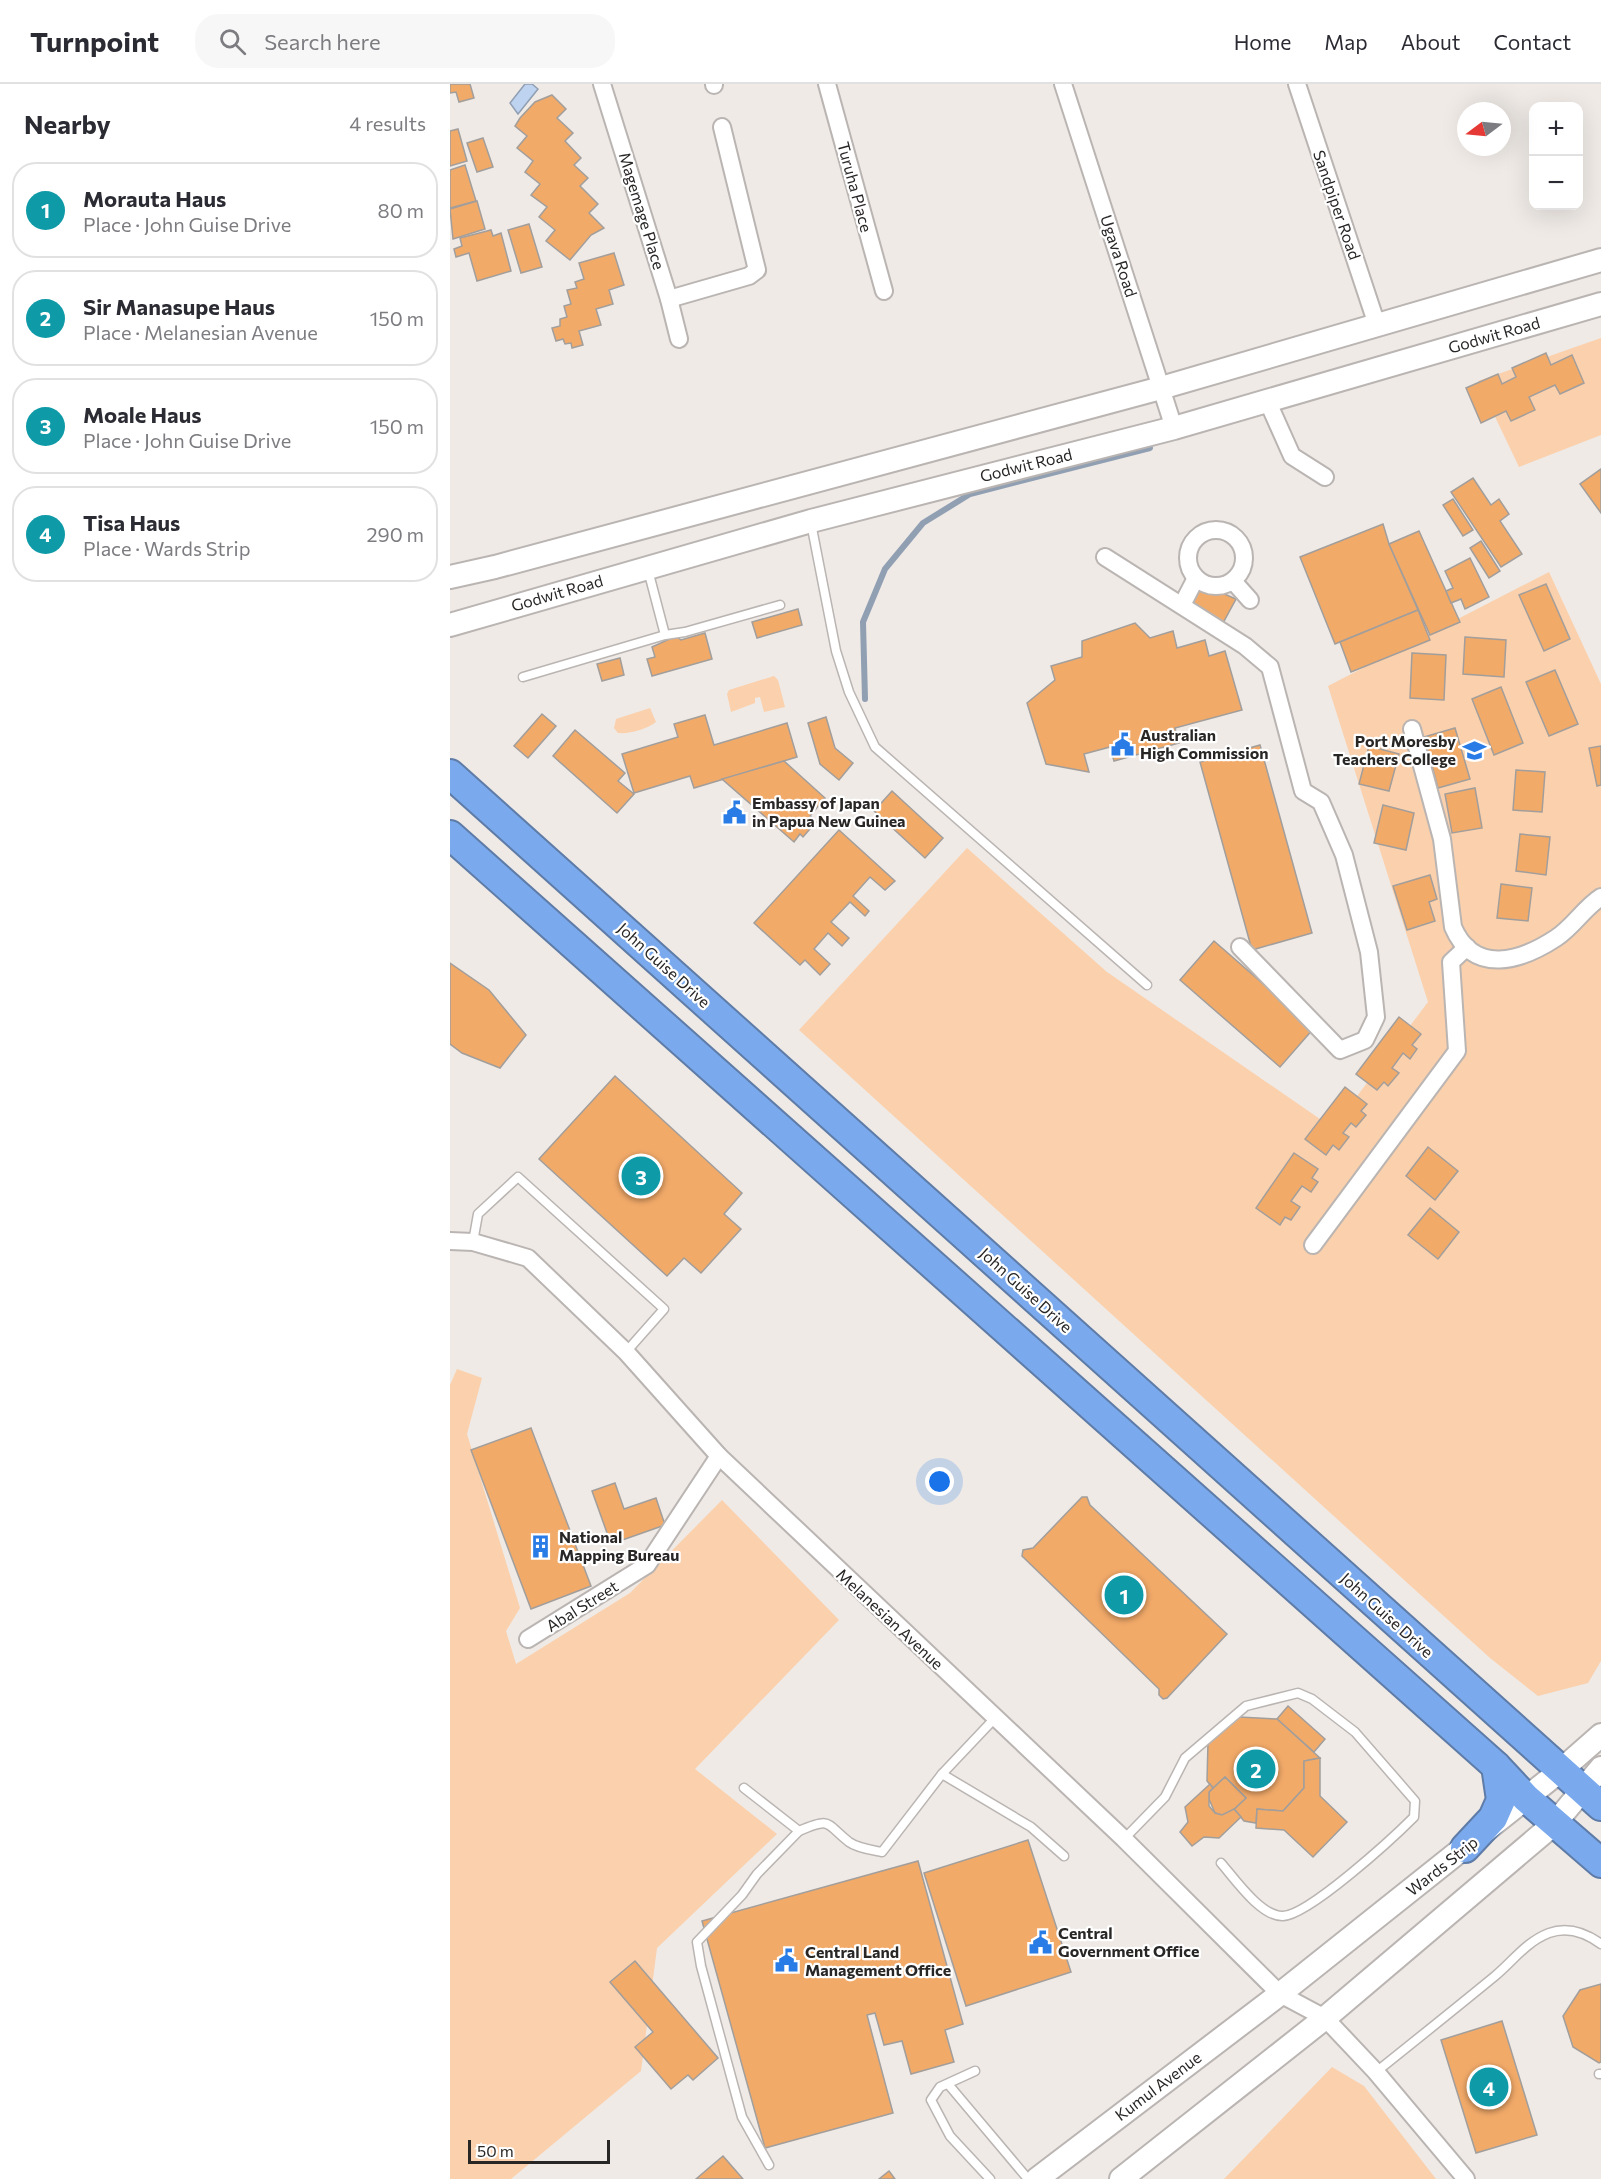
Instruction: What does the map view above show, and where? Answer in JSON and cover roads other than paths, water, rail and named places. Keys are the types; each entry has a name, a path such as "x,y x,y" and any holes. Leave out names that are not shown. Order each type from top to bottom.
{"highway":[{"name":"John Guise Drive","path":"450,774 1581,1788"},
{"path":"450,835 1496,1766 1526,1798 1601,1863"},
{"path":"1465,1848 1492,1818 1501,1800 1496,1766"}],"main road":[{"path":"450,577 495,567 1161,388 1601,260"},
{"name":"Godwit Road","path":"450,625 647,566 811,521 1174,428 1601,304"},
{"name":"Wards Strip","path":"1581,1788 1601,1735"},
{"name":"Wards Strip","path":"1325,2018 1555,1823 1581,1788 1601,1768"},
{"name":"Wards Strip","path":"1280,1994 1526,1798 1581,1788"},
{"name":"Kumul Avenue","path":"1036,2179 1280,1994"},
{"path":"1121,2179 1325,2018"}],"street":[{"name":"Magemage Place","path":"602,84 669,299 679,339"},
{"name":"Turuha Place","path":"827,84 884,291"},
{"name":"Ugava Road","path":"1063,84 1174,428"},
{"name":"Sandpiper Road","path":"1297,84 1377,325"},
{"path":"669,299 749,276 757,270 722,127"},
{"path":"1267,400 1292,456 1325,477"},
{"path":"1222,530 1230,533 1242,547 1243,566 1233,580 1218,586 1202,583 1196,578 1187,557 1192,542 1204,532 1222,530"},
{"path":"1106,557 1245,646 1270,667 1304,791 1321,802 1344,855 1366,941 1376,1017 1365,1040 1340,1050 1240,947"},
{"path":"1182,605 1196,578"},
{"path":"1233,580 1251,600"},
{"path":"1412,729 1442,839 1454,927 1459,940 1489,960 1506,960 1527,953 1557,938 1601,897"},
{"path":"1313,1245 1457,1051 1451,962 1467,947"},
{"name":"Melanesian Avenue","path":"450,1241 473,1242 528,1258 626,1352 719,1456 1124,1839 1280,1994 1325,2018 1376,2072 1466,2179"},
{"name":"Abal Street","path":"528,1639 647,1565 719,1456"}],"lane":[{"path":"811,521 836,651 849,692 875,747 1147,985"},
{"path":"647,566 664,634"},
{"path":"523,677 664,634 685,632 780,605"},
{"path":"473,1242 478,1214 518,1177 664,1309 626,1352"},
{"path":"1124,1839 1166,1797 1185,1758 1246,1706 1299,1693 1312,1699 1355,1732 1415,1801 1414,1817 1391,1840 1302,1910 1282,1916 1262,1908 1221,1863"},
{"path":"769,2165 742,2117 701,1966 697,1942 742,1895 757,1874 799,1831 819,1823 831,1824 851,1844 882,1852 942,1774 995,1718"},
{"path":"942,1774 1031,1827 1064,1856"},
{"path":"744,1788 799,1831"},
{"path":"1376,2072 1498,1974 1526,1945 1551,1932 1569,1930 1586,1934 1601,1944"},
{"path":"975,2071 940,2087 931,2100 950,2136 990,2179"},
{"path":"948,2084 1028,2179"}],"water":[{"path":"525,84 532,84 538,89 518,114 510,103"}],"waterway":[{"path":"865,699 863,622 885,569 923,523 970,494 1150,448"}],"place":[{"name":"Australian High Commission","path":"1122,744"},
{"name":"Port Moresby Teachers College","path":"1474,750"},
{"name":"Embassy of Japan in Papua New Guinea","path":"734,812"},
{"name":"Moale Haus","path":"641,1176"},
{"name":"National Mapping Bureau","path":"541,1546"},
{"name":"Morauta Haus","path":"1124,1595"},
{"name":"Sir Manasupe Haus","path":"1256,1769"},
{"name":"Central Government Office","path":"1040,1942"},
{"name":"Central Land Management Office","path":"787,1961"},
{"name":"Tisa Haus","path":"1489,2087"}]}
